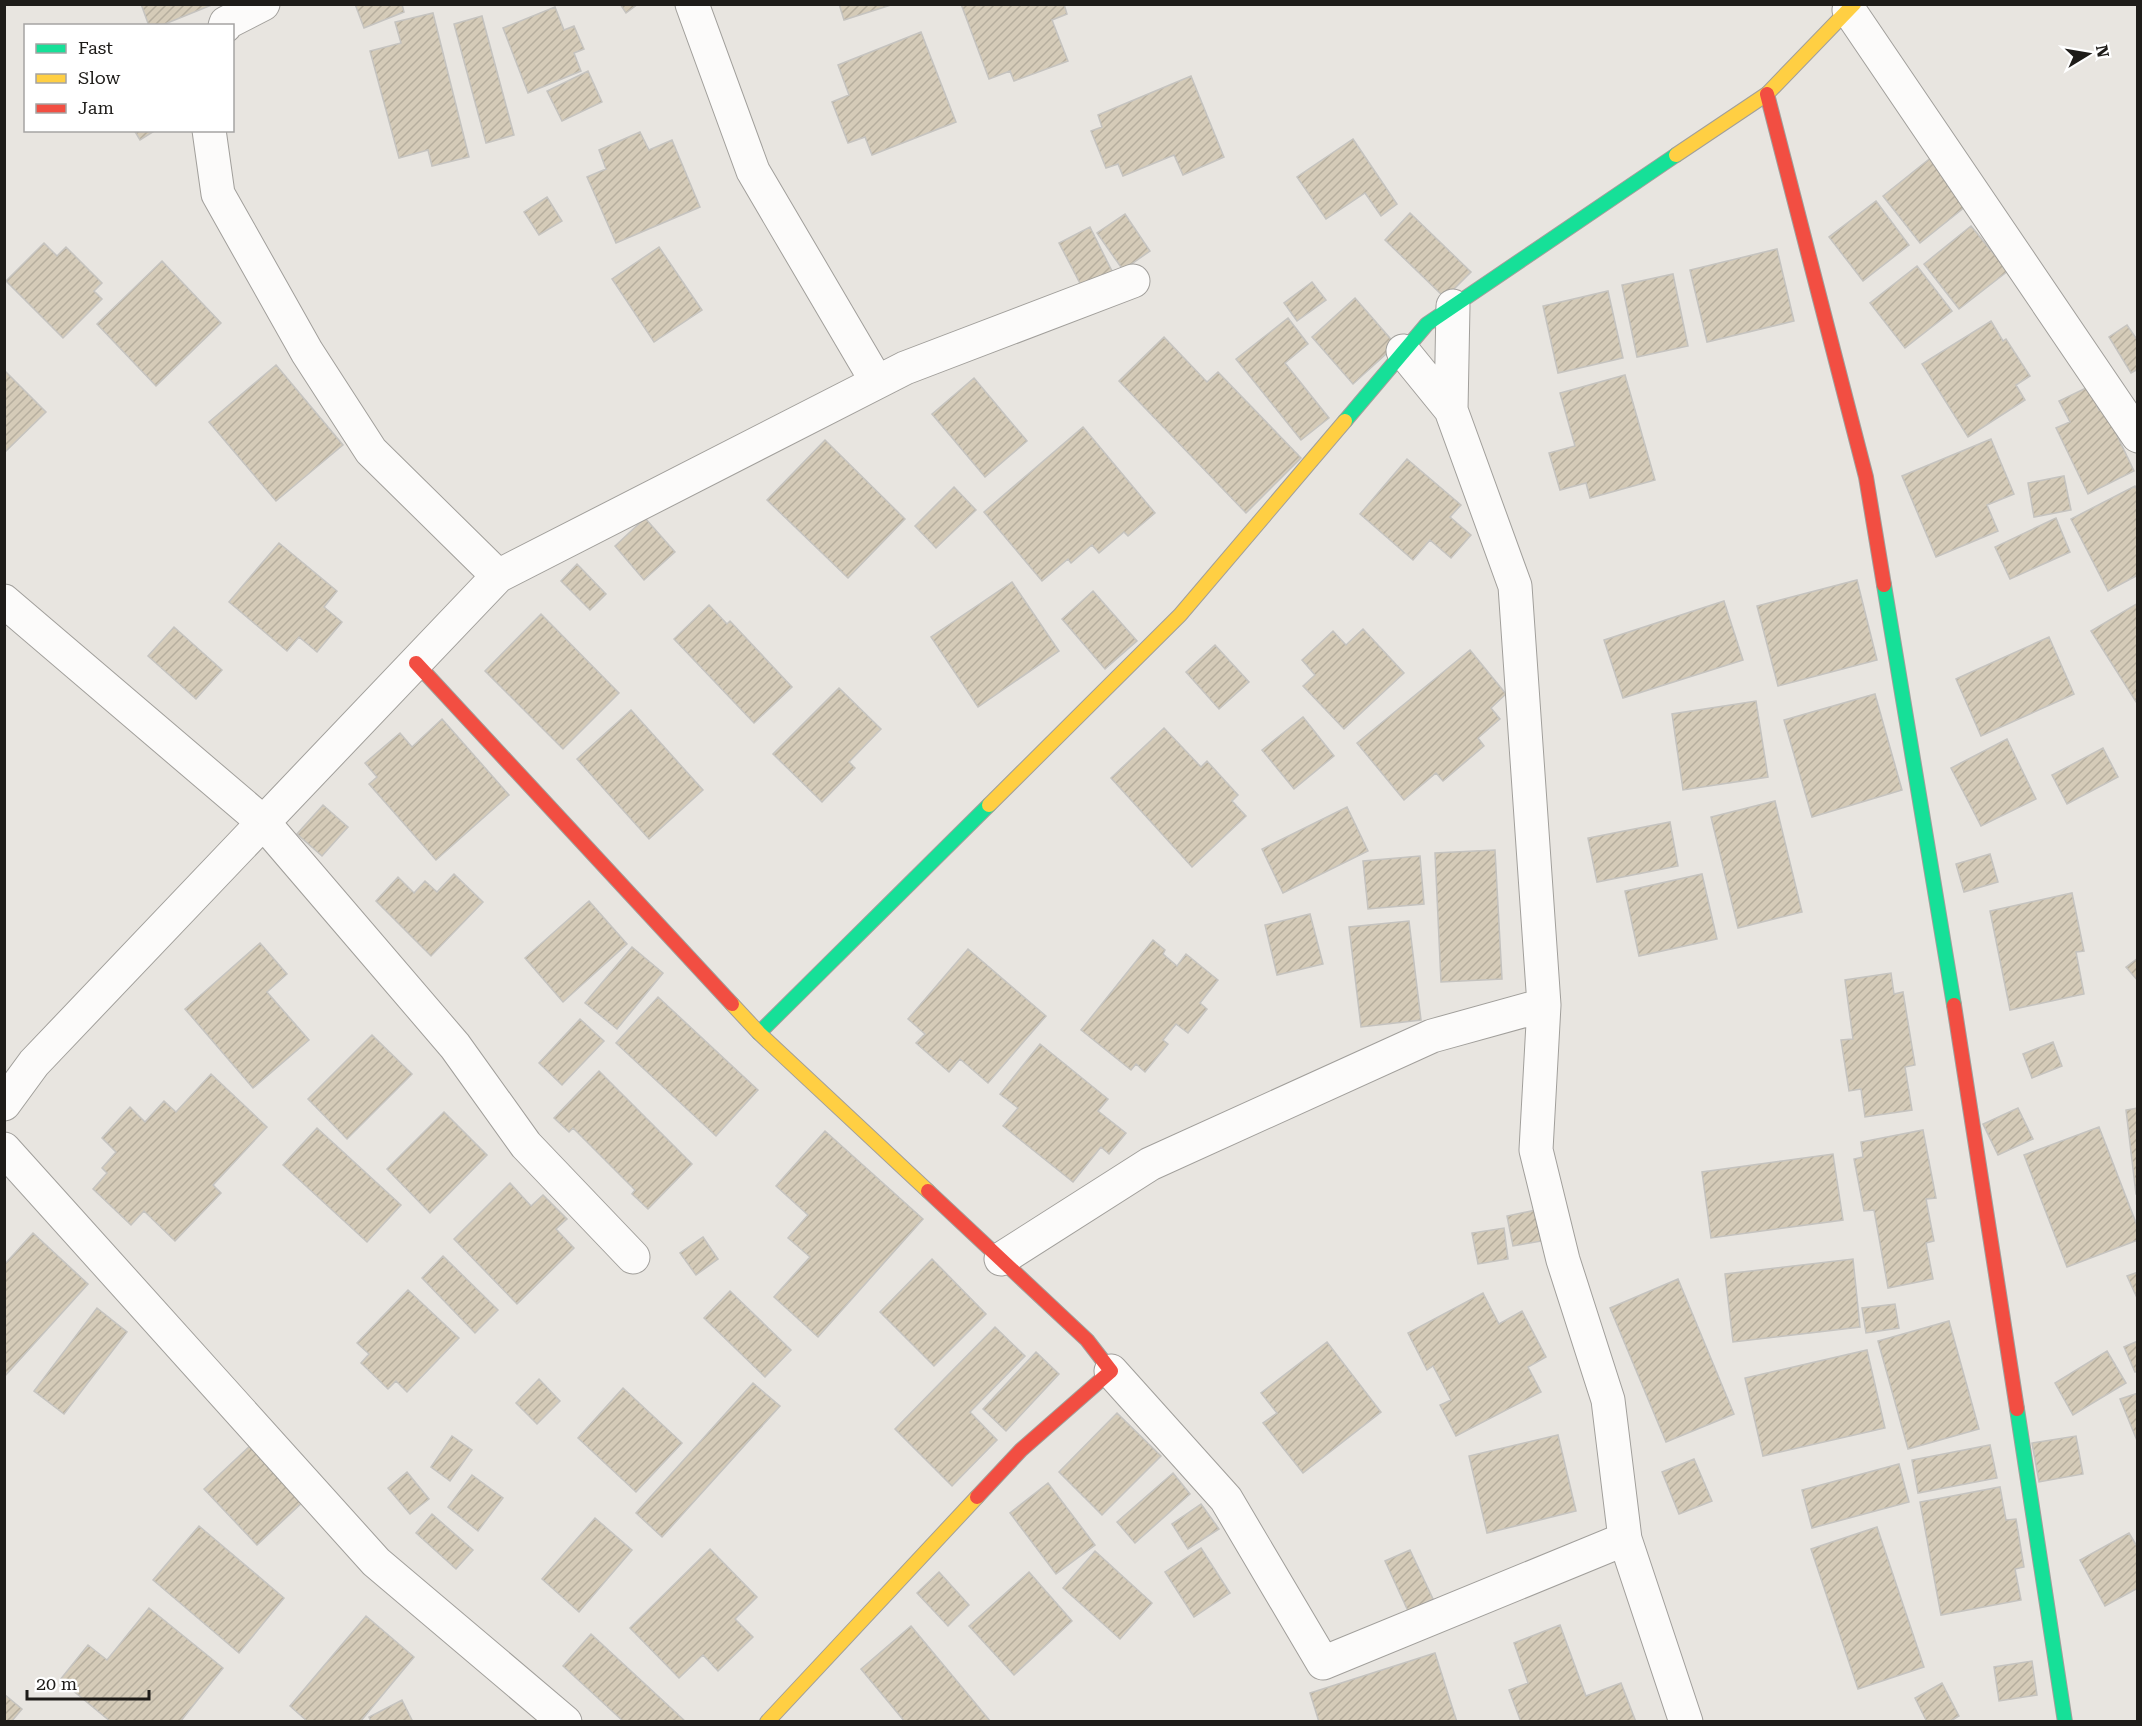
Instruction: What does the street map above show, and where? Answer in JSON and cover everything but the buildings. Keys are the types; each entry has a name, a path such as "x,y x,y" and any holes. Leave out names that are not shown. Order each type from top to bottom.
{"street":[{"path":"226,24 263,4"},
{"path":"692,4 753,171 877,382"},
{"path":"759,1033 1180,615 1427,324 1767,93 1851,7 2138,436"},
{"path":"1767,93 1866,477 1941,919 2065,1722"},
{"path":"209,132 218,194 326,382 371,451 498,576"},
{"path":"4,1104 34,1062 498,576 905,368 1133,281"},
{"path":"1451,410 1453,306"},
{"path":"1404,351 1451,410 1515,586 1544,1005 1536,1150 1563,1260 1608,1400 1626,1539 1686,1722"},
{"path":"4,601 263,822 455,1046 526,1145 633,1257"},
{"path":"416,663 759,1033 1087,1340 1111,1371 1226,1499 1323,1664 1626,1539"},
{"path":"1001,1259 1150,1164 1432,1036 1544,1005"},
{"path":"4,1149 376,1562 566,1722"},
{"path":"767,1722 1021,1450 1111,1371"}],"traffic: fast":[{"path":"1345,421 1427,324 1676,155"},
{"path":"1884,585 1954,1005"},
{"path":"759,1033 989,805"},
{"path":"2017,1409 2065,1722"}],"traffic: slow":[{"path":"1676,155 1767,94 1854,4"},
{"path":"989,805 1180,615 1345,421"},
{"path":"732,1004 759,1033 928,1191"},
{"path":"767,1722 977,1497"}],"traffic: jam":[{"path":"1767,94 1866,477 1884,585"},
{"path":"416,663 732,1004"},
{"path":"1954,1005 2017,1409"},
{"path":"928,1191 1087,1340 1111,1371 1021,1450 977,1497"}]}
